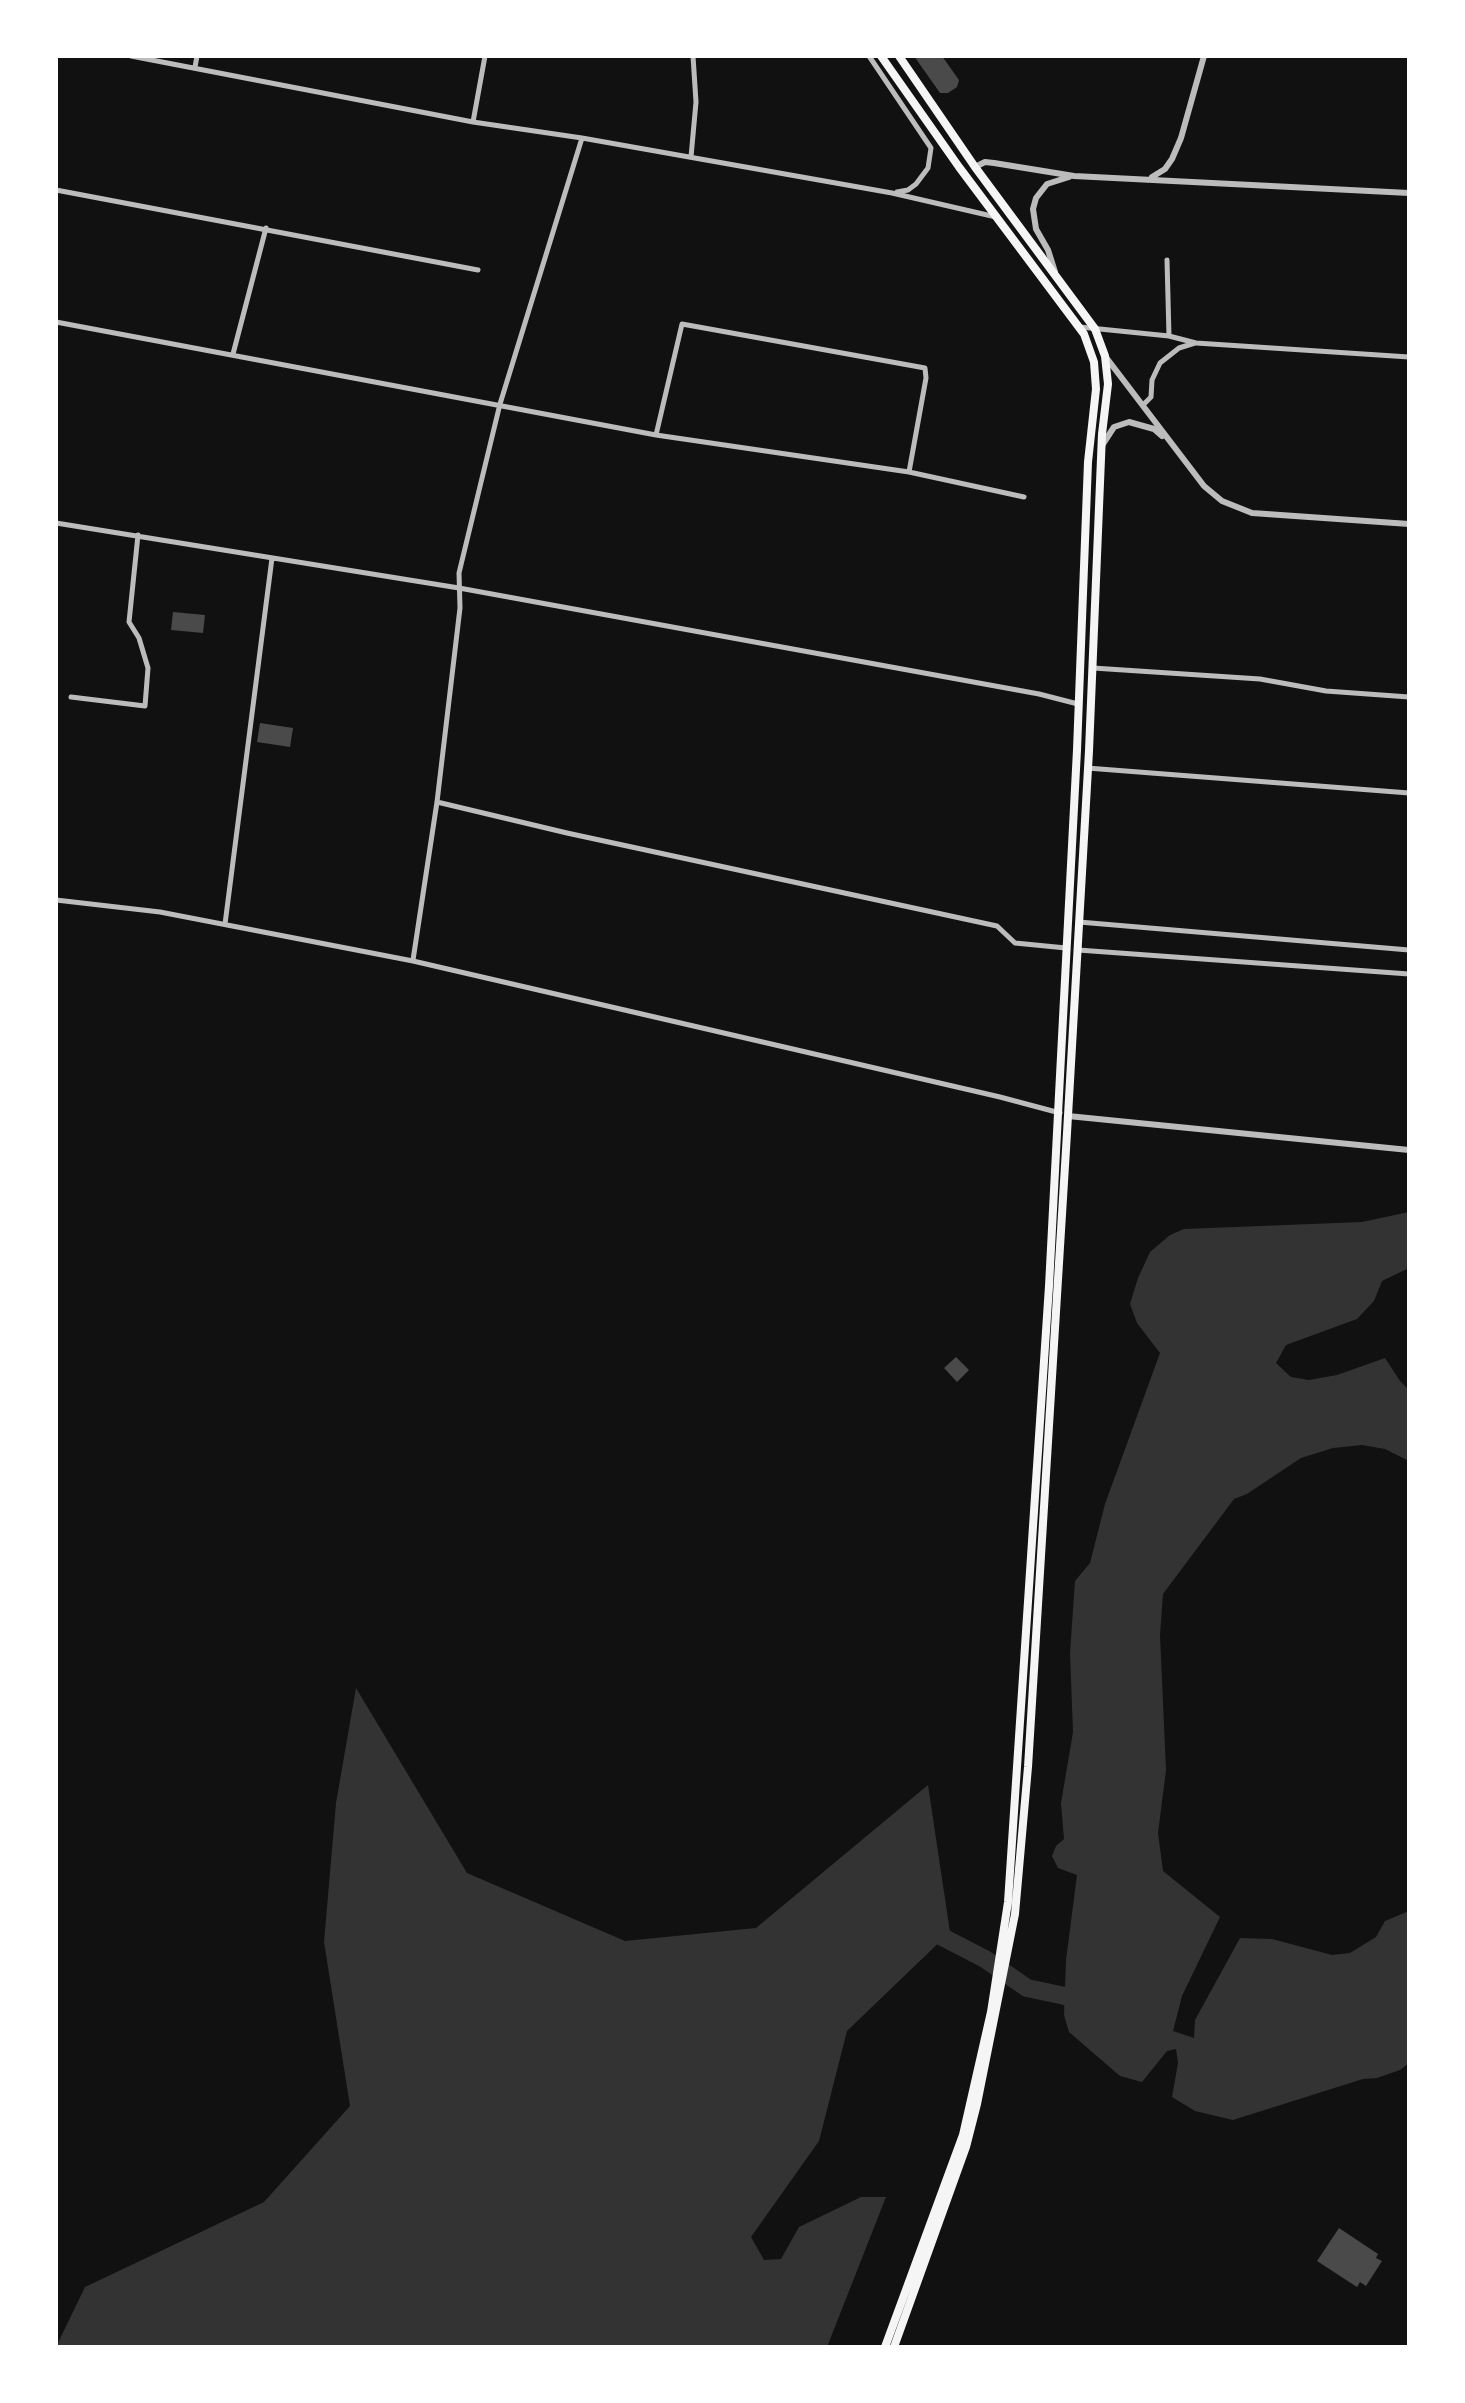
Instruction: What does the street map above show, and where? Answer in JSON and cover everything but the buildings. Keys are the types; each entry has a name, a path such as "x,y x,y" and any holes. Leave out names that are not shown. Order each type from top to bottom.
{"main road":[{"path":"881,56 997,218 1105,356"},
{"path":"899,56 975,167 1095,329 1105,356 1108,384 1101,451 1093,668 1068,1116 1037,1527"},
{"path":"965,174 975,167"},
{"path":"894,2347 966,2147 1005,1951 1035,1572 1079,704 1088,462 1096,389 1094,362 1082,330"},
{"path":"885,2347 963,2135 994,2012"}],"street":[{"path":"131,56 473,122 582,138 892,193 997,218"},
{"path":"195,67 197,56"},
{"path":"473,122 485,56"},
{"path":"691,157 696,102 693,56"},
{"path":"869,56 931,148 928,168 916,184 908,190 892,193"},
{"path":"1149,179 1161,173 1172,159 1204,56"},
{"path":"413,961 437,802 460,608 459,573 500,404 582,138"},
{"path":"975,167 985,162 1074,176 1409,193"},
{"path":"1056,276 1048,250 1036,229 1033,209 1036,198 1047,184 1074,176"},
{"path":"56,190 478,270"},
{"path":"233,354 266,228"},
{"path":"1167,260 1169,336"},
{"path":"56,322 656,435 909,472 1024,497"},
{"path":"656,435 682,324 925,368 926,378 909,472"},
{"path":"1082,330 1169,336 1196,343 1409,357"},
{"path":"1143,405 1151,397 1152,380 1160,363 1179,348 1196,343"},
{"path":"1105,356 1211,494 1237,509 1252,513 1409,524"},
{"path":"1101,451 1114,427 1129,422 1154,429 1168,440"},
{"path":"56,523 459,588 1039,694 1079,704"},
{"path":"71,697 145,706 148,668 139,638 129,622 138,535"},
{"path":"225,924 272,558"},
{"path":"1093,668 1260,679 1326,691 1409,697"},
{"path":"1087,768 1409,793"},
{"path":"437,802 997,926 1015,943 1066,948"},
{"path":"56,900 160,912 413,961 972,1090 1068,1116 1409,1150"},
{"path":"1079,922 1409,950"},
{"path":"1077,950 1409,974"}],"shaded area":[{"path":"1409,1212 1409,1268 1382,1281 1374,1301 1357,1319 1286,1345 1276,1363 1291,1377 1309,1380 1337,1375 1385,1358 1409,1390 1409,1461 1385,1449 1362,1445 1333,1448 1301,1458 1247,1494 1234,1499 1163,1594 1160,1635 1166,1770 1158,1833 1163,1871 1220,1917 1182,1996 1173,2031 1194,2038 1195,2020 1240,1938 1272,1939 1332,1955 1350,1953 1376,1937 1385,1921 1409,1911 1409,2063 1400,2070 1377,2078 1363,2079 1233,2120 1195,2111 1172,2097 1178,2063 1176,2049 1167,2051 1142,2082 1120,2076 1069,2032 1064,2015 1066,1960 1077,1875 1058,1868 1052,1856 1056,1846 1064,1839 1061,1803 1073,1732 1070,1653 1075,1581 1090,1563 1105,1504 1160,1353 1137,1323 1130,1304 1150,1252 1170,1235 1184,1229 1362,1222"},
{"path":"356,1688 467,1873 625,1941 756,1928 928,1785 950,1932 847,2031 819,2141 751,2237 764,2260 781,2259 799,2227 861,2197 886,2197 827,2347 56,2347 85,2287 264,2202 350,2106 324,1942 336,1803"}],"waterway":[{"path":"923,1927 985,1959 1027,1988 1086,2004"}]}
